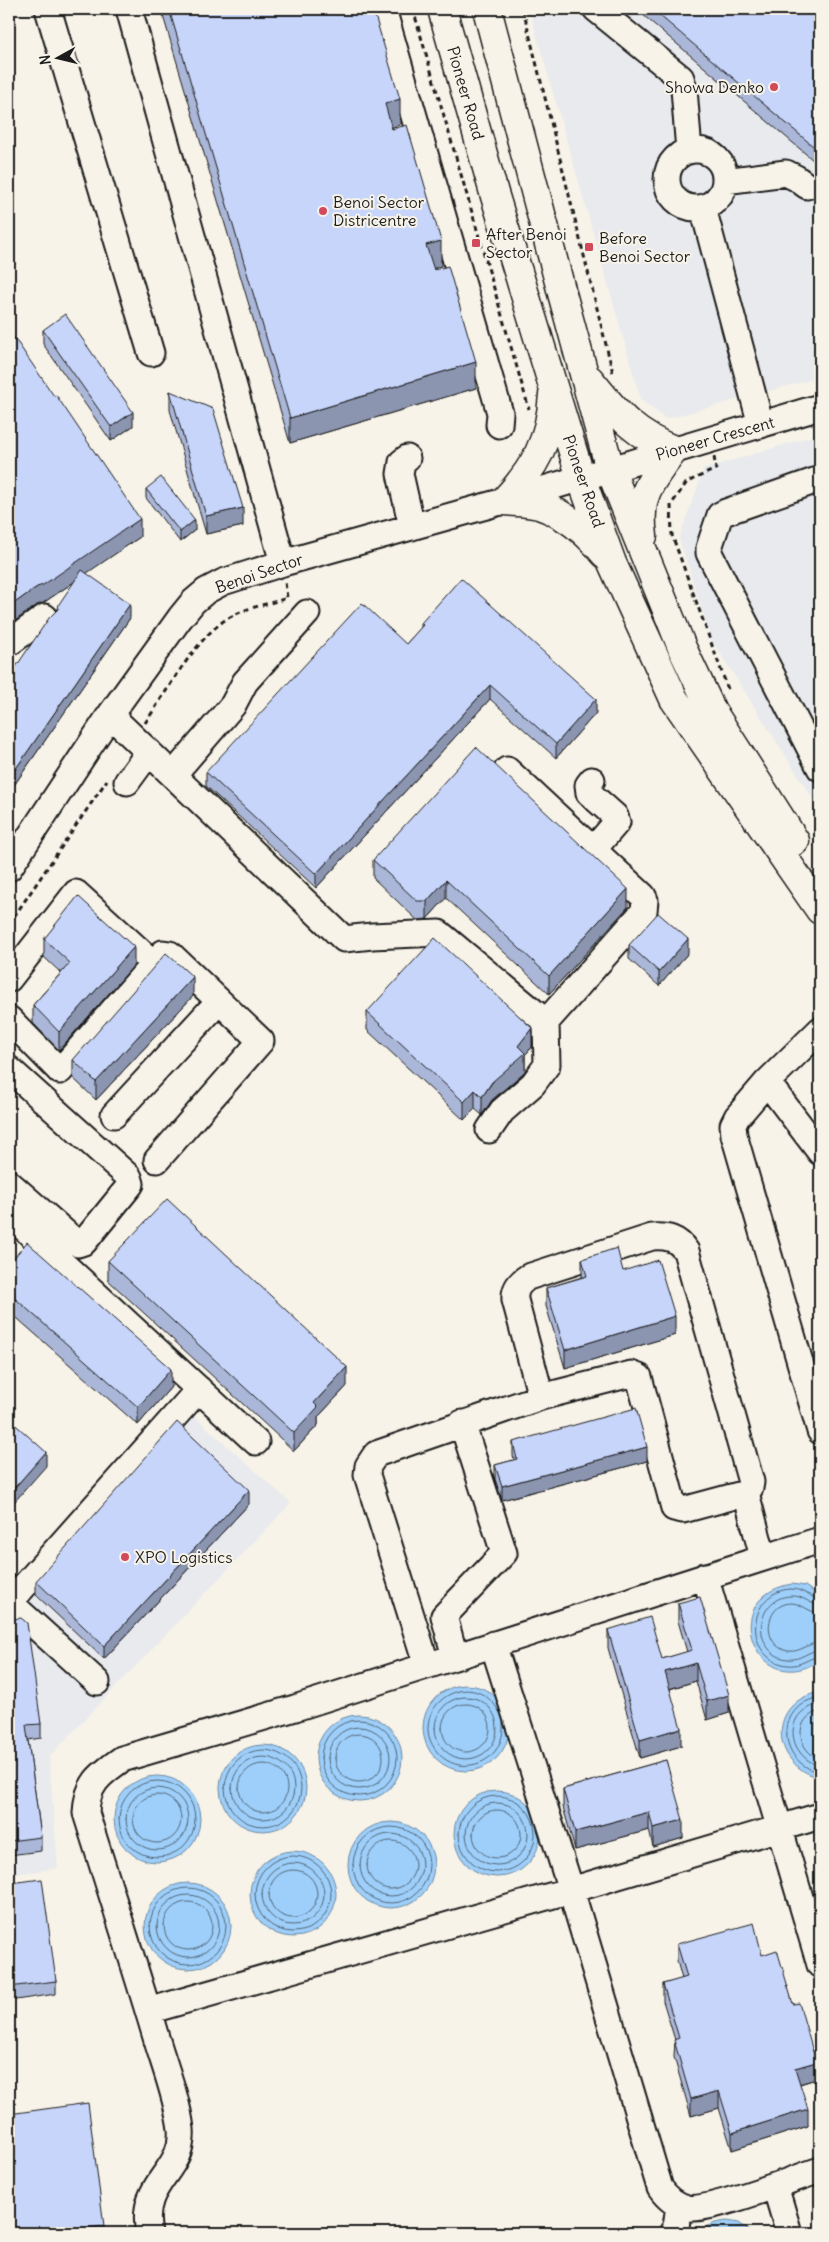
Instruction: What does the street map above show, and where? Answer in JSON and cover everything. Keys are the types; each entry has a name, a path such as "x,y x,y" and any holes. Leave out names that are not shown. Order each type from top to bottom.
{"main road":[{"name":"Pioneer Road","path":"442,9 494,192 581,478 612,563 674,699 820,910"},
{"name":"Pioneer Road","path":"487,9 610,469 683,650 712,711 792,837 820,876"},
{"path":"584,373 627,423 642,436 674,450 658,471 643,497 640,516 650,568"},
{"path":"504,501 535,464 546,438 552,418 553,383"},
{"path":"504,501 539,505 571,520 588,534 612,563"}],"street":[{"path":"48,9 151,352"},
{"path":"129,9 283,562"},
{"path":"383,9 500,413 499,424"},
{"path":"596,9 681,78 684,89 689,151"},
{"path":"700,150 714,157 723,171 725,181 721,193 714,202 703,208 690,208 678,202 670,192 666,180 669,167 677,157 689,151 700,150"},
{"path":"725,181 786,173 807,186"},
{"path":"703,208 761,425"},
{"name":"Pioneer Crescent","path":"610,469 820,407"},
{"path":"407,458 402,462 400,474 412,527"},
{"name":"Benoi Sector","path":"9,868 110,715 193,602 224,582 283,562 504,501 610,469"},
{"path":"820,479 720,515 709,548 709,553 820,768"},
{"path":"173,774 233,705 245,682 307,613"},
{"path":"9,643 45,617"},
{"path":"110,715 344,939 439,933 546,1022"},
{"path":"128,782 149,752"},
{"path":"489,1130 502,1111 533,1084 547,1065 546,1022 644,911 645,907 643,896 507,770"},
{"path":"592,780 588,785 589,793 615,816 617,822 594,850"},
{"path":"9,979 76,893 154,964"},
{"path":"9,1019 60,1071 164,953 170,954 261,1041 157,1160"},
{"path":"114,1115 219,1001"},
{"path":"820,1030 768,1082 738,1117 734,1125 734,1135 820,1431"},
{"path":"9,1069 129,1177 131,1184 82,1244 74,1242 9,1183"},
{"path":"768,1082 820,1152"},
{"path":"9,1214 256,1442"},
{"path":"427,1666 368,1475 368,1466 371,1459 383,1450 542,1397 635,1374 639,1378 674,1508 683,1510 746,1493 750,1488 751,1482 686,1251 680,1243 671,1238 652,1237 528,1276 521,1281 514,1294 515,1300 542,1397"},
{"path":"97,1682 9,1602 198,1389"},
{"path":"455,1656 444,1616 504,1554 462,1424"},
{"path":"746,1493 763,1557"},
{"path":"149,2233 147,2220 149,2200 153,2190 174,2161 181,2142 174,2101 148,2011 86,1814 86,1797 101,1773 122,1759 295,1708 820,1540"},
{"path":"705,1576 820,1965"},
{"path":"493,1644 570,1890 657,2181 664,2194 678,2205 702,2208 820,2170"},
{"path":"148,2011 820,1816"},
{"path":"775,2186 789,2233"},
{"path":"672,2233 676,2227 678,2205"}],"path":[{"path":"413,9 532,418"},
{"path":"523,9 615,381"}],"shaded area":[{"path":"529,9 820,9 820,377 666,419 641,400"},
{"path":"820,434 820,810 711,639 679,538 704,469"},
{"path":"184,1407 291,1503 49,1757 58,1868 9,1875 9,1586"}],"water":[{"path":"792,1584 805,1586 820,1596 820,1660 798,1670 779,1668 763,1658 754,1643 750,1625 755,1607 768,1593"},
{"path":"466,1685 482,1689 496,1698 505,1712 509,1728 505,1744 496,1758 482,1767 466,1771 450,1767 436,1758 427,1744 423,1728 427,1712 436,1698 450,1689"},
{"path":"820,1692 819,1778 803,1770 791,1760 784,1747 781,1733 784,1719 791,1707 803,1698"},
{"path":"359,1715 375,1719 389,1728 398,1742 402,1758 398,1774 389,1788 375,1797 359,1801 343,1797 329,1788 320,1774 316,1758 320,1742 329,1728 343,1719"},
{"path":"263,1745 279,1749 293,1758 302,1772 306,1788 302,1804 293,1818 279,1827 263,1831 247,1827 233,1818 224,1804 220,1788 224,1772 233,1758 247,1749"},
{"path":"157,1776 173,1780 187,1789 196,1803 200,1819 196,1835 187,1849 173,1858 157,1862 141,1858 127,1849 118,1835 114,1819 118,1803 127,1789 141,1780"},
{"path":"497,1791 513,1795 527,1804 536,1818 540,1834 536,1850 527,1864 513,1873 497,1877 481,1873 467,1864 458,1850 454,1834 458,1818 467,1804 481,1795"},
{"path":"391,1822 407,1826 421,1835 430,1849 434,1865 430,1881 421,1895 407,1904 391,1908 375,1904 361,1895 352,1881 348,1865 352,1849 361,1835 375,1826"},
{"path":"293,1851 309,1855 323,1864 332,1878 336,1894 332,1910 323,1924 309,1933 293,1937 277,1933 263,1924 254,1910 250,1894 254,1878 263,1864 277,1855"},
{"path":"188,1883 204,1887 218,1896 227,1910 231,1926 227,1942 218,1956 204,1965 188,1969 172,1965 158,1956 149,1942 145,1926 149,1910 158,1896 172,1887"},
{"path":"727,2221 739,2223 753,2233 698,2233 711,2224"}],"building":[{"name":"Benoi Sector Districentre","path":"169,9 373,9 400,99 385,104 392,129 407,125 441,241 426,245 434,270 448,266 476,362 290,418"},
{"name":"Showa Denko","path":"652,9 820,9 820,152"},
{"path":"65,314 133,412 111,427 43,330"},
{"path":"9,330 54,396 56,395 140,519 9,607"},
{"path":"170,391 213,409 243,508 206,516"},
{"path":"161,477 195,520 180,532 146,489"},
{"path":"82,570 130,604 10,777 9,677 49,618 58,609 59,604"},
{"path":"461,578 596,699 556,744 490,685 316,874 206,772 362,603 406,644 423,625 421,623"},
{"path":"476,747 628,889 549,976 446,880 427,901 417,901 373,860"},
{"path":"78,896 134,947 59,1032 33,1005 70,963 44,939"},
{"path":"658,913 688,939 659,972 629,945"},
{"path":"435,938 532,1028 518,1046 525,1053 492,1082 482,1097 475,1090 464,1102 367,1012"},
{"path":"166,953 193,977 96,1082 73,1060"},
{"path":"167,1199 347,1367 314,1403 318,1407 294,1433 108,1261"},
{"path":"27,1242 171,1369 138,1407 9,1293 9,1264"},
{"path":"617,1248 623,1271 658,1260 675,1316 565,1350 546,1288 587,1276 582,1259"},
{"path":"636,1408 647,1447 502,1486 495,1465 517,1459 513,1442"},
{"path":"9,1419 46,1452 9,1494"},
{"path":"177,1422 249,1490 104,1646 36,1581"},
{"path":"700,1597 729,1695 707,1701 696,1663 665,1672 681,1728 640,1740 608,1630 650,1617 662,1659 692,1650 678,1603"},
{"path":"9,1607 13,1611 14,1619 21,1618 27,1623 41,1724 26,1725 41,1837 9,1841"},
{"path":"666,1760 683,1820 653,1828 649,1812 575,1832 563,1789"},
{"path":"42,1879 56,1981 9,1987 9,1883"},
{"path":"754,1923 762,1955 777,1950 793,2004 799,2003 816,2062 795,2068 808,2109 732,2133 719,2091 691,2099 674,2040 679,2038 663,1984 687,1977 677,1944"},
{"path":"88,2103 104,2226 49,2233 9,2233 9,2114"}],"place":[{"name":"Showa Denko","path":"774,87"},
{"name":"Benoi Sector Districentre","path":"323,211"},
{"name":"After Benoi Sector","path":"476,243"},
{"name":"Before Benoi Sector","path":"589,247"},
{"name":"XPO Logistics","path":"125,1557"}]}
